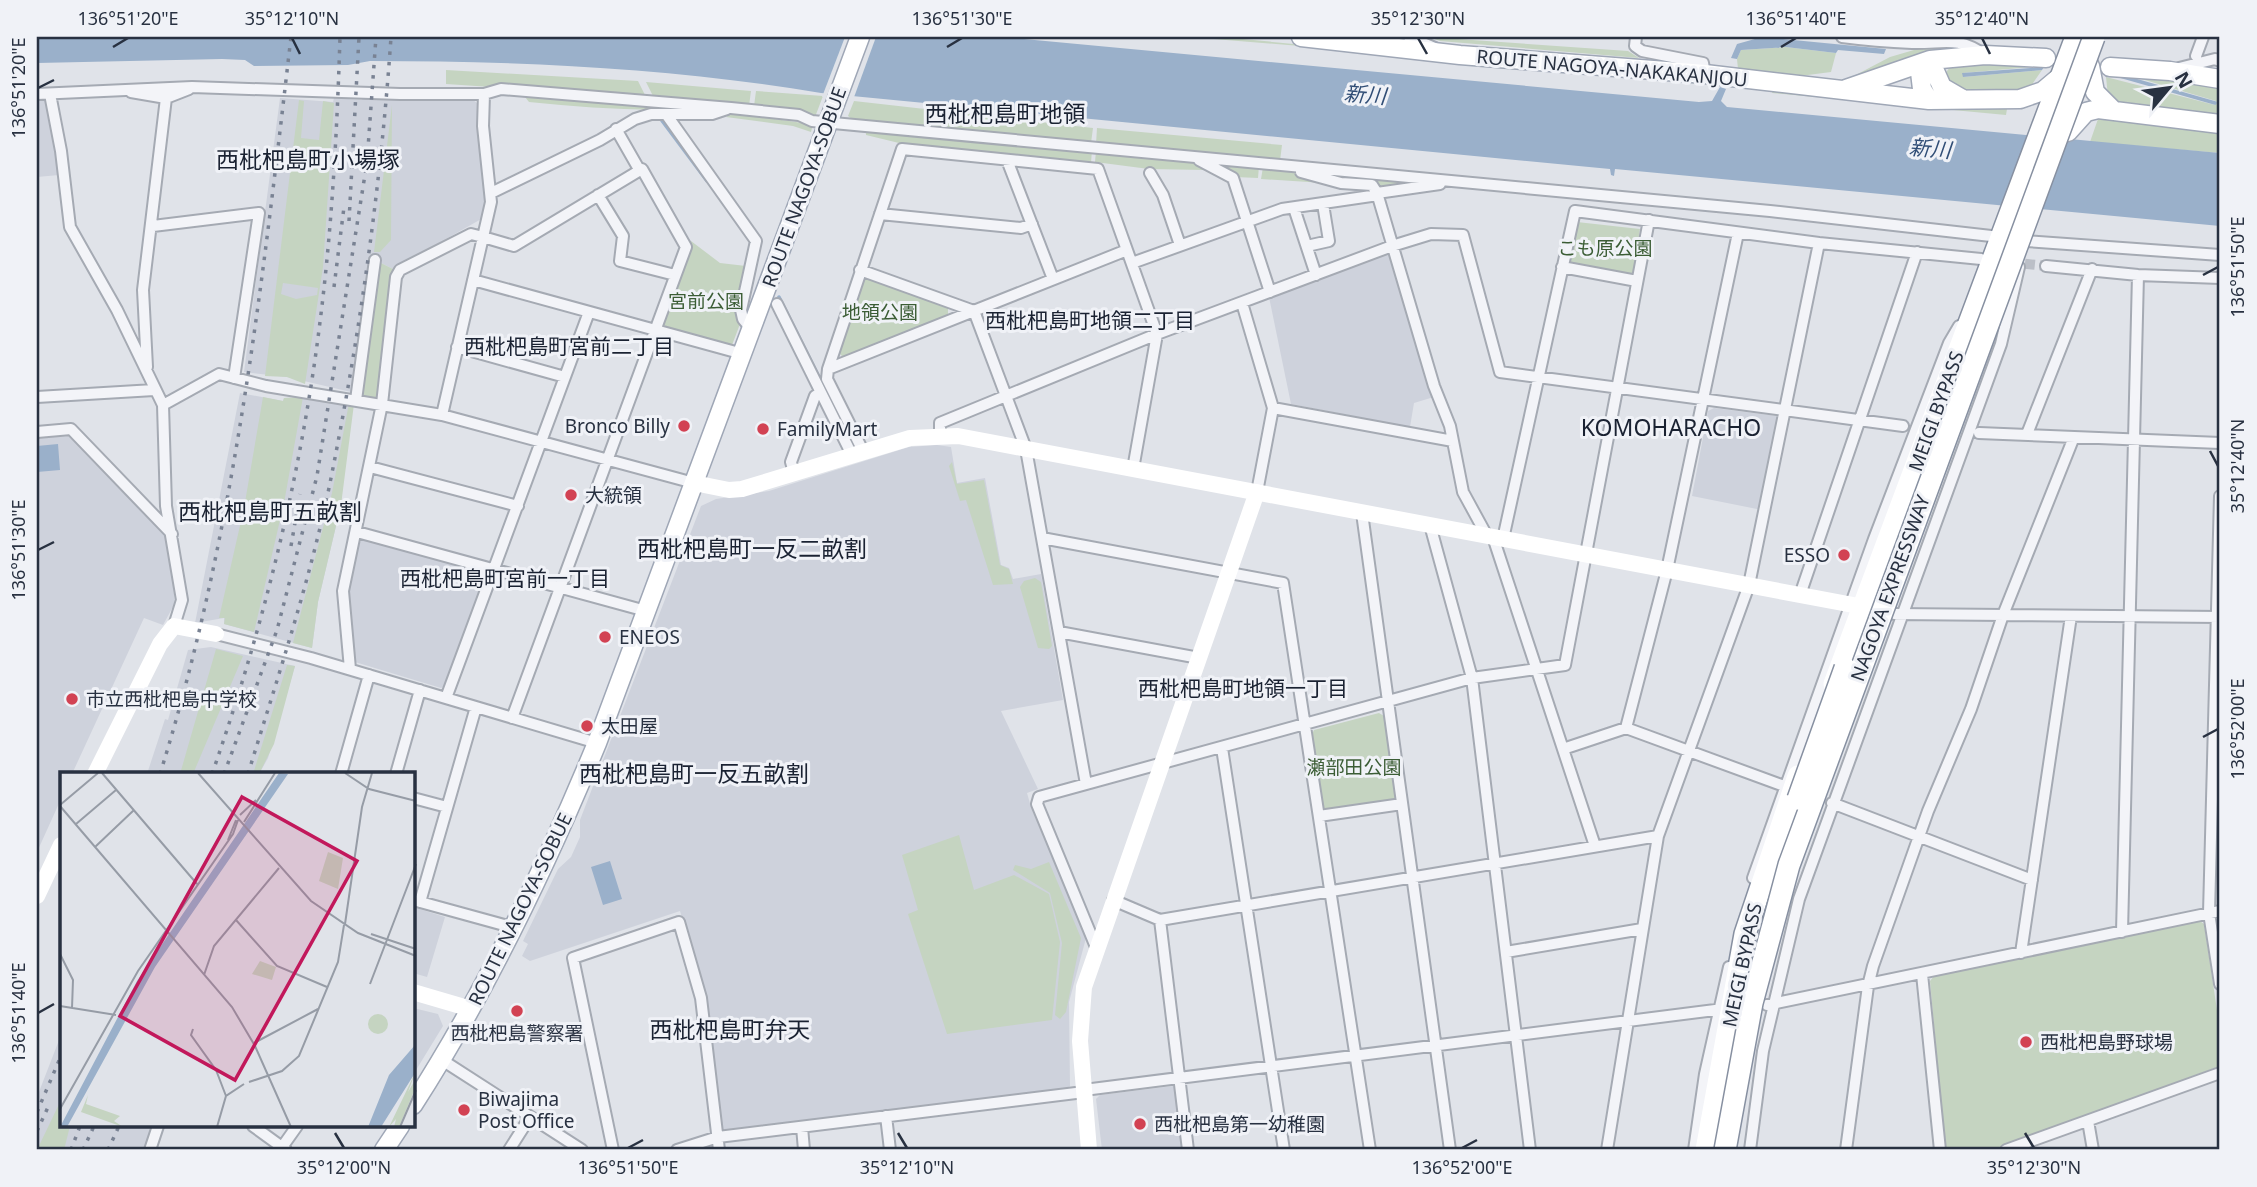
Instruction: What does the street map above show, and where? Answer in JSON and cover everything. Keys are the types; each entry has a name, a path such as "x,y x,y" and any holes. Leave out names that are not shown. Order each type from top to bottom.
{"highway":[{"name":"MEIGI BYPASS","path":"1706,1150 1745,934 1776,837 1837,677 1858,605 1891,536 2037,141 2042,118 2078,37"},
{"name":"NAGOYA EXPRESSWAY","path":"1712,1150 1737,1003 1778,857 1815,748 2078,37"},
{"name":"NAGOYA EXPRESSWAY","path":"1725,1150 1752,1003 1789,865 2094,37"},
{"name":"MEIGI BYPASS","path":"1736,1150 1759,1002 1785,898 1819,797 1894,615 2026,243 2073,124 2100,67 2101,37"}],"main road":[{"name":"ROUTE NAGOYA-SOBUE","path":"415,1102 471,1009 515,928 556,843 597,743 860,37"},
{"name":"ROUTE NAGOYA-NAKAKANJOU","path":"1302,37 1446,54 1705,74 1929,100 2020,99"},
{"name":"ROUTE NAGOYA-NAKAKANJOU","path":"1840,91 1924,62 1985,55 2046,58"},
{"path":"1924,62 1942,88 1962,99"},
{"path":"1924,62 1922,89 1929,100"},
{"path":"2113,110 2095,92 2100,67 2170,71 2220,79"},
{"path":"2020,99 2043,91 2062,75"},
{"path":"2020,99 2030,104 2042,118"},
{"path":"2073,124 2093,109 2219,123"},
{"path":"384,1150 399,1128"}],"street":[{"path":"1409,37 1446,54"},
{"path":"1636,37 1635,46 1642,51 1703,63 1705,74"},
{"path":"1842,37 1890,39 1912,43 1945,40 1970,44 1985,55"},
{"path":"2196,56 2203,37"},
{"path":"2170,71 2215,59 2220,61"},
{"path":"125,89 153,98 166,98 192,87"},
{"path":"37,94 50,94 53,90 192,87 484,94 501,89 732,108 1195,157 2002,231"},
{"path":"50,94 61,151 69,227 117,310 153,390 163,405 166,506 182,600 174,626 160,644 96,772"},
{"path":"442,415 491,193 483,126 484,94"},
{"path":"148,374 143,290 153,226 166,98"},
{"path":"491,193 600,140 635,118 666,114 712,114 732,108"},
{"path":"666,114 756,241 741,310 743,319 752,330"},
{"path":"512,718 608,461 685,241 615,129"},
{"path":"858,453 827,379 828,369 902,149 1098,169 1157,334 1133,469"},
{"path":"1195,157 1233,178 1270,292"},
{"path":"1007,160 1053,279"},
{"path":"1271,164 1340,183 1372,185 1377,194 1453,441 1463,492 1494,537 1595,846"},
{"path":"350,669 343,591 382,404 396,277 400,270 471,233 514,246 640,171"},
{"path":"1150,173 1163,195 1180,245"},
{"path":"1132,263 1247,221 1294,208 1459,182"},
{"path":"598,195 623,236 620,261 675,275"},
{"path":"1307,246 1329,241 1323,204"},
{"path":"1294,208 1316,275"},
{"path":"1494,537 1575,211 1819,243 1981,259"},
{"path":"153,226 259,213 234,378"},
{"path":"880,214 1021,228 1032,224"},
{"path":"1096,947 1037,804 1039,797 1306,726 1472,678 1564,665 1649,220"},
{"path":"1626,728 1667,570 1738,233"},
{"path":"940,436 940,423 1157,334 1392,246 1432,234 1463,235 1500,372 1617,387 1704,402 1903,426"},
{"path":"1606,1150 1625,1021 1658,836 1749,585 1819,243"},
{"path":"2026,243 2220,255"},
{"path":"828,369 1127,250"},
{"path":"1800,595 1917,252"},
{"path":"356,400 375,260"},
{"path":"2046,265 2138,275 2220,278"},
{"path":"1562,267 1637,281"},
{"path":"2027,434 2092,269"},
{"path":"860,270 974,311 1026,449 1086,784"},
{"path":"2122,932 2138,275"},
{"path":"473,280 743,354"},
{"path":"1694,1150 1742,914 1784,786 1838,639 1858,605 1868,557 1949,343 1983,283"},
{"path":"1089,1150 1080,1016 1084,987 1257,492 1273,408 1242,303"},
{"path":"778,304 821,393 858,453"},
{"path":"446,698 589,312"},
{"path":"457,347 565,377"},
{"path":"163,405 219,374 266,386 442,415 608,461 729,490 910,438 940,436 1026,449 1858,605"},
{"path":"37,397 153,390"},
{"path":"794,473 791,462 815,396 821,393"},
{"path":"1273,408 1453,441"},
{"path":"37,432 71,429 172,534"},
{"path":"1979,433 2134,442 2220,443"},
{"path":"1846,1150 1868,986 1921,838 1928,811 1971,709 2003,615 2074,437"},
{"path":"370,467 518,506"},
{"path":"2220,496 2215,912 2220,984"},
{"path":"1362,513 1450,1150"},
{"path":"1430,525 1472,678 1530,1150"},
{"path":"357,532 646,611"},
{"path":"1868,557 1891,536"},
{"path":"1042,538 1283,583 1370,1150"},
{"path":"1749,1150 1770,1005 1799,899 1894,615 2218,617"},
{"path":"2021,953 2071,616"},
{"path":"174,626 216,634 350,669 597,743"},
{"path":"1059,632 1199,658"},
{"path":"1837,677 1838,639"},
{"path":"342,772 369,675"},
{"path":"397,772 420,690"},
{"path":"476,707 417,901 515,928"},
{"path":"1563,749 1626,728 1784,786"},
{"path":"1222,748 1284,1150"},
{"path":"415,798 447,807"},
{"path":"1832,803 2032,880"},
{"path":"1319,816 1402,804"},
{"path":"1113,900 1160,920 1658,836"},
{"path":"37,896 60,847"},
{"path":"1770,1005 2215,912"},
{"path":"1160,920 1188,1150"},
{"path":"613,1150 573,958 679,922 701,998 719,1150"},
{"path":"1506,952 1642,929"},
{"path":"1922,974 1940,1150"},
{"path":"415,993 471,1009"},
{"path":"677,1150 718,1137 1721,1009"},
{"path":"442,1060 582,1150"},
{"path":"2006,1150 2220,1073"},
{"path":"886,1116 890,1150"},
{"path":"509,1150 530,1117"},
{"path":"2088,1121 2093,1150"},
{"path":"802,1127 804,1150"},
{"path":"149,1150 158,1128"},
{"path":"256,1128 283,1149 296,1128"}],"shaded area":[{"path":"363,97 473,100 477,103 487,202 483,218 393,269 379,262 366,297 351,392 287,377 244,372 280,98 333,102 334,98 362,100"},
{"path":"37,101 46,101 49,105 59,175 37,177"},
{"path":"1386,251 1393,256 1437,396 1414,403 1410,427 1291,404 1269,297"},
{"path":"240,393 283,401 284,398 303,397 349,403 341,505 318,602 312,648 224,624 224,618 195,623"},
{"path":"1714,408 1777,416 1780,420 1762,510 1692,496 1708,411"},
{"name":"市立西枇杷島中学校","path":"70,436 168,538 175,603 163,625 144,618 73,772 60,772 60,801 37,852 37,438"},
{"path":"909,447 951,447 957,483 985,478 1001,565 1009,568 1013,579 1041,574 1063,700 1001,711 1038,789 1027,793 1031,807 1086,938 1069,1002 1070,1086 1067,1090 721,1132 705,990 680,911 530,961 522,956 528,944 523,941 558,869 571,857 580,837 580,820 701,506 716,499 769,491"},
{"path":"364,539 485,571 487,576 445,686 441,688 355,662 347,593 360,542"},
{"path":"211,647 295,666 268,758 260,772 148,772 165,719 168,720 188,650"},
{"path":"415,908 445,917 427,977 415,974"},
{"path":"415,1008 438,1014 443,1026 415,1072"},
{"path":"60,1038 60,1128 151,1128 143,1150 37,1150 37,1097"},
{"name":"西枇杷島第一幼稚園","path":"1173,1086 1177,1091 1183,1150 1102,1150 1096,1099 1100,1095"}],"green space":[{"path":"1189,37 1222,37 1397,54"},
{"path":"1429,37 1628,51 1639,58 1440,41"},
{"path":"1931,45 1964,47 1923,52 1850,78 1890,57"},
{"path":"1786,47 1836,53 1831,72 1800,76 1738,69 1737,59 1741,50"},
{"path":"1962,62 2044,66 1963,73 1963,77 2042,70 2029,89 1966,93 1948,86 1945,74 1952,64"},
{"path":"1457,63 1714,81 1714,85"},
{"path":"446,70 638,81 646,97 446,84"},
{"path":"2121,73 2187,80 2218,88 2220,114 2181,115 2145,110 2116,101 2108,96 2106,77 2215,105 2216,101"},
{"path":"646,82 751,91 749,106 654,98"},
{"path":"1773,89 2007,109 2006,115 1772,93"},
{"path":"756,91 823,96 815,117 802,111 754,106"},
{"path":"503,93 706,108 573,106 529,102 525,97"},
{"path":"299,100 304,101 301,138 319,140 323,101 334,103 323,267 305,384 287,377 265,376","holes":["283,283 318,288 317,295 296,299 281,294"]},
{"path":"854,101 1093,128 1091,143 852,119 848,116"},
{"path":"392,105 391,240 380,252 374,252"},
{"path":"733,113 810,124 812,128 811,132 793,126 726,117"},
{"path":"2098,119 2220,129 2220,153 2090,142"},
{"path":"866,128 1092,150 1091,163 899,143 866,135"},
{"path":"1097,128 1282,145 1280,161 1096,144"},
{"path":"1096,151 1195,161 1228,177 1204,170 1149,169 1095,162"},
{"path":"1207,162 1259,166 1258,178 1235,177"},
{"path":"1263,167 1269,167 1339,184 1261,179"},
{"path":"1302,170 1434,183 1381,189"},
{"name":"こも原公園","path":"1577,222 1640,229 1632,277 1568,265"},
{"name":"宮前公園","path":"691,241 720,263 746,266 740,324 732,345 665,327 662,322"},
{"path":"379,262 393,269 379,395 374,399 361,396"},
{"name":"地領公園","path":"866,278 948,308 948,315 843,357 837,351 862,280"},
{"path":"263,397 283,401 284,398 303,397 284,503 254,632 224,624 225,618 219,618 244,508"},
{"path":"349,403 354,404 341,505 318,602 312,648 293,643 332,493"},
{"path":"952,462 957,484 984,480 1000,565 1009,569 1013,584 993,585 966,500 960,501 949,466"},
{"path":"1035,578 1041,582 1052,646 1049,649 1038,648 1020,587 1024,581"},
{"path":"216,649 243,656 194,772 181,772"},
{"path":"287,665 295,666 274,744 260,772 254,772"},
{"name":"瀬部田公園","path":"1379,713 1384,716 1396,799 1327,812 1322,809 1311,736 1314,730"},
{"path":"959,835 974,890 1014,875 1049,894 1060,942 1052,1020 947,1034 908,914 918,910 902,855"},
{"path":"1049,862 1081,938 1066,1012 1060,1019 1055,1015 1062,943 1050,893 1013,870 1015,865 1031,869"},
{"path":"2200,921 2204,924 2220,1030 2220,1066 1991,1150 1945,1150 1930,981 1934,976"},
{"path":"60,1102 60,1128 70,1128 64,1150 37,1150"}],"water":[{"name":"新川","path":"37,37 1002,37 1699,102 1712,101 1720,87 1726,89 1721,101 1727,107 2220,153 2220,226 1615,169 1614,176 1611,175 1610,169 821,93 653,72 483,62 370,61 348,65 254,66 245,60 222,59 37,63"},
{"path":"1762,37 1886,49 1884,54 1838,50 1836,53 1786,47 1741,50 1737,59 1731,58 1737,44"},
{"path":"2044,67 2042,70 1963,77 1962,73"},
{"path":"58,444 60,470 37,472 37,446"},
{"path":"610,861 622,899 603,905 591,867"}],"pier":[{"path":"845,37 876,37 853,100 822,97"}],"waterway":[{"path":"2120,76 2215,103"},
{"path":"660,118 707,181"},
{"path":"779,297 850,439"}],"tunnel":[{"path":"2010,262 2046,266"}],"railway":[{"path":"161,772 186,684 227,501 257,316 291,37"},
{"path":"213,772 264,607 291,494 312,380 328,251 340,37"},
{"path":"349,221 359,37"},
{"path":"225,772 277,630 317,476 367,162 376,37"},
{"path":"249,772 304,590 331,478 368,258 391,37"},
{"path":"334,287 344,207"},
{"path":"291,546 300,494"},
{"path":"37,1112 60,1058"},
{"path":"37,1131 49,1105"},
{"path":"71,1150 79,1128"},
{"path":"83,1150 93,1128"},
{"path":"108,1150 118,1128"}],"place":[{"name":"Bronco Billy","path":"684,426"},
{"name":"FamilyMart","path":"763,429"},
{"name":"大統領","path":"571,495"},
{"name":"ESSO","path":"1844,555"},
{"name":"ENEOS","path":"605,637"},
{"name":"市立西枇杷島中学校","path":"72,699"},
{"name":"太田屋","path":"587,726"},
{"name":"西枇杷島警察署","path":"517,1011"},
{"name":"西枇杷島野球場","path":"2026,1042"},
{"name":"Biwajima Post Office","path":"464,1110"},
{"name":"西枇杷島第一幼稚園","path":"1140,1124"}],"district":[{"name":"西枇杷島町地領","path":"1005,114"},
{"name":"西枇杷島町小場塚","path":"308,160"},
{"name":"西枇杷島町地領二丁目","path":"1090,321"},
{"name":"西枇杷島町宮前二丁目","path":"569,347"},
{"name":"KOMOHARACHO","path":"1671,428"},
{"name":"西枇杷島町五畝割","path":"270,512"},
{"name":"西枇杷島町一反二畝割","path":"752,549"},
{"name":"西枇杷島町宮前一丁目","path":"505,579"},
{"name":"西枇杷島町地領一丁目","path":"1243,689"},
{"name":"西枇杷島町一反五畝割","path":"694,774"},
{"name":"西枇杷島町弁天","path":"730,1030"}]}
